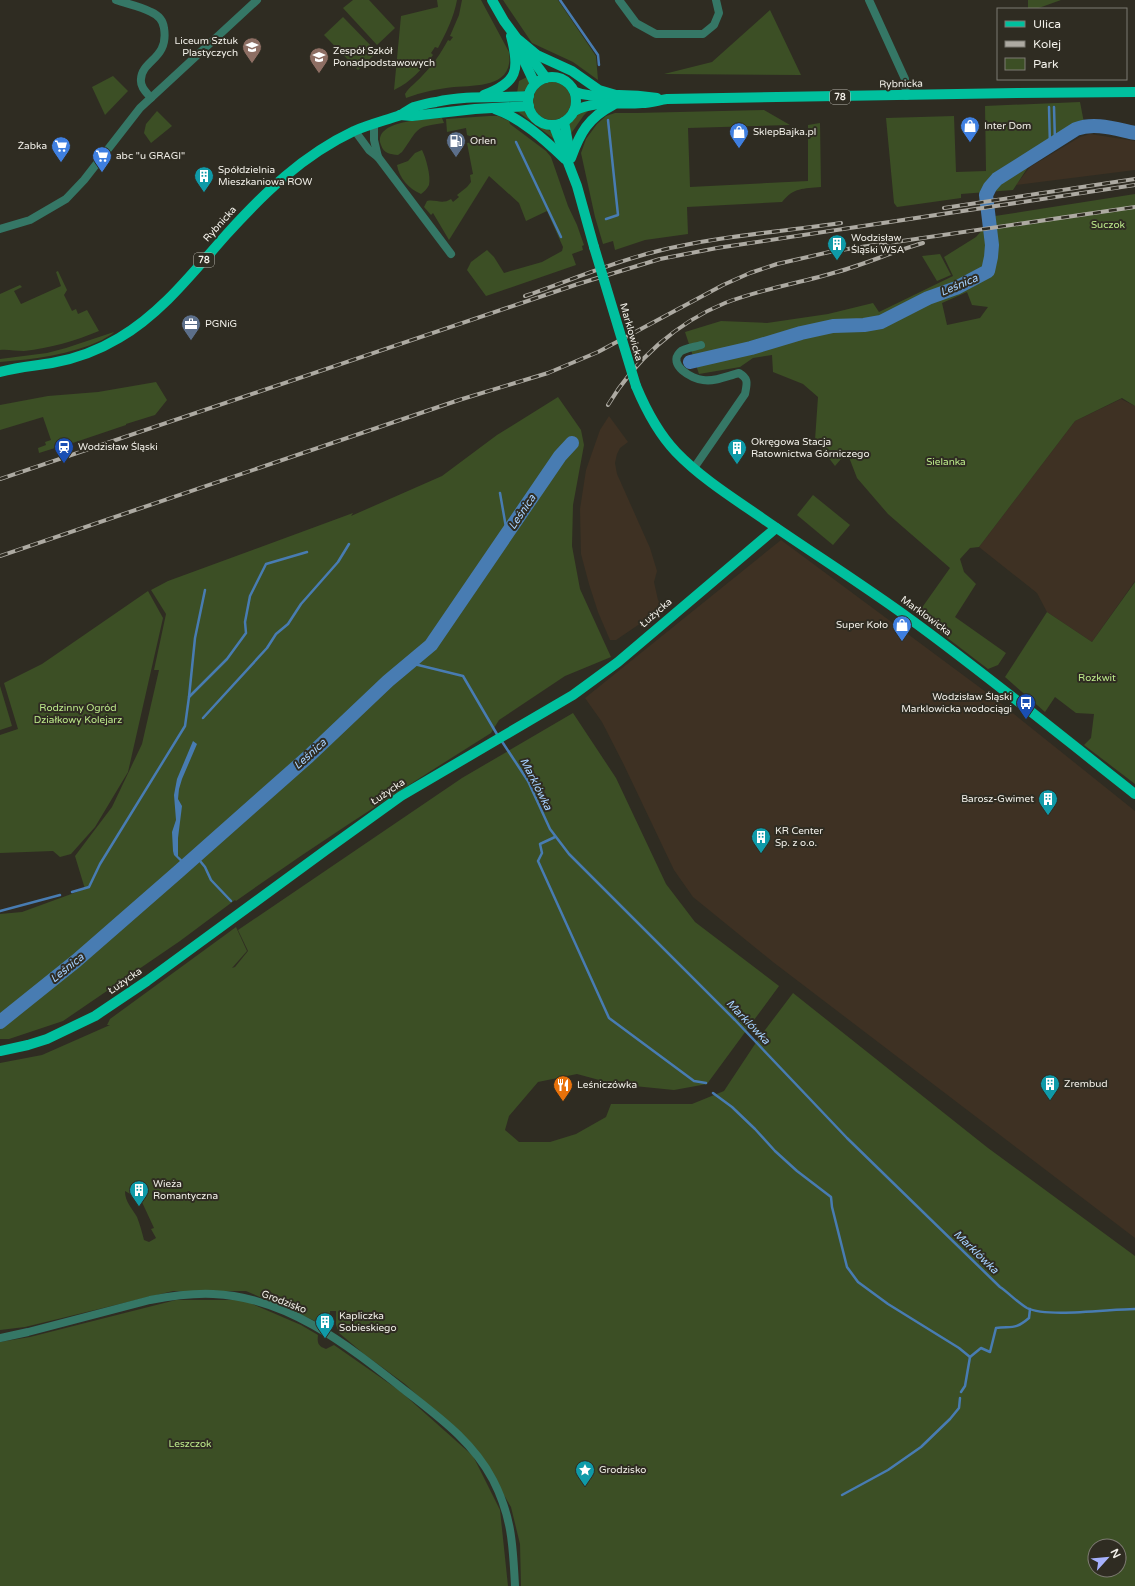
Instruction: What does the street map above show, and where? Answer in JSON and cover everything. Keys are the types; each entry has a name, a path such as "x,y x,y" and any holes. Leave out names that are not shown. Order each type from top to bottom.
{"main road":[{"path":"492,0 515,38 535,84 529,101 533,115 538,121 554,126"},
{"path":"515,38 546,78 535,84"},
{"path":"479,97 503,86 513,74 516,60 515,38"},
{"path":"490,107 511,116 569,159 577,140 592,119 616,99 599,90 572,71 537,55 515,38"},
{"name":"78","path":"546,78 553,77 563,80 575,92"},
{"path":"574,111 576,103 575,92"},
{"name":"Rybnicka","path":"575,92 584,96 643,103 667,99 906,96 1017,92 1135,92"},
{"name":"Rybnicka","path":"0,372 19,367 53,363 76,357 102,347 134,328 160,306 253,206 280,180 316,153 355,131 400,115 413,107 436,102 479,97 529,101"},
{"name":"Rybnicka","path":"574,111 584,106 616,99"},
{"name":"Rybnicka","path":"400,115 412,116 529,101"},
{"name":"78","path":"554,126 571,117 574,111"},
{"name":"Marklowicka","path":"564,122 569,159"},
{"name":"Marklowicka","path":"554,126 569,159 632,375 642,401 653,421 672,446 694,468 732,497 949,647 1135,794"},
{"name":"Rybnicka","path":"0,365 19,367"},
{"name":"Łużycka","path":"0,1051 47,1039 95,1016 147,981 401,796 596,680 776,528"}],"street":[{"path":"116,0 151,11 161,18 164,24 166,36 164,44 160,53 144,70 141,78 143,90 151,98"},
{"path":"0,229 30,220 66,199 84,180 129,121 151,98 256,0"},
{"path":"619,0 636,23 656,34 703,34 714,25 719,13 716,0"},
{"path":"869,0 905,79 906,96"},
{"path":"374,123 374,140 378,157"},
{"path":"355,131 369,150 378,157 451,254"},
{"path":"694,468 745,394 747,382 745,377 739,373 714,380 701,380 683,372 678,365 677,357 681,351 700,345"},
{"name":"Grodzisko","path":"0,1338 150,1300 170,1296 204,1294 224,1294 256,1302 280,1310 310,1323 337,1338 404,1389 451,1427 475,1452 493,1480 506,1511 511,1532 515,1586"}],"shaded area":[{"path":"1090,134 1135,141 1135,170 1016,185 1030,167 1080,137"},
{"path":"1121,399 1135,406 1135,581 1092,642 1047,612 1037,593 979,547 1075,421"},
{"path":"609,416 628,442 620,448 617,454 615,463 617,474 650,548 657,571 654,582 658,600 663,608 616,640 610,640 598,612 581,554 580,509 586,470 600,430"},
{"path":"781,540 994,698 1135,811 1135,1238 773,962 693,897 674,870 602,722 585,698"}],"green space":[{"path":"353,0 369,0 395,28 377,45 343,8"},
{"path":"437,0 457,0 447,31 438,48 435,47 431,53 433,55 425,65 416,75 394,90 401,16 438,7"},
{"path":"462,0 481,0 509,52 509,63 506,72 493,82 474,86 436,90 406,98 405,94 407,91 430,68 448,40 450,41 453,37 450,36 459,15"},
{"path":"503,0 558,0 596,56 598,80 573,62 532,43"},
{"path":"1028,0 1061,0 1039,8 1028,8"},
{"path":"770,10 801,75 664,74 712,62"},
{"path":"343,17 377,52 358,70 324,35"},
{"path":"113,76 128,91 105,115 92,87"},
{"path":"529,76 529,86 524,91 517,93 519,81"},
{"path":"548,82 556,82 566,87 570,94 570,108 566,115 556,120 548,120 538,115 536,112 533,105 533,97 538,87 541,85"},
{"path":"1080,102 1085,128 1028,167 1013,190 961,194 961,198 897,207 894,203 886,118 954,116 956,172 986,171 985,106"},
{"path":"590,109 570,135 569,124 573,118 576,115"},
{"path":"524,110 531,119 552,132 554,139 517,111"},
{"path":"764,110 790,125 688,128 690,187 808,181 808,125 820,123 821,187 795,191 786,197 782,202 687,207 688,234 645,240 615,250 613,241 603,244 595,217 581,153 586,139 597,124 606,116 615,113"},
{"path":"157,111 172,126 151,143 144,133 146,124"},
{"path":"498,116 509,121 510,124 546,151 551,157 568,206 584,245 582,246 583,250 572,254 576,265 486,296 467,270 471,262 487,250 494,257 504,273 542,262 562,251 563,247 547,211 526,221 519,203 489,176 449,240 433,213 431,215 424,207 427,201 445,202 451,199 453,202 459,197 457,195 471,182 470,175 473,174 467,143 473,142 472,137 467,135 466,128 447,132 446,119"},
{"path":"442,118 444,123 427,126 418,130 402,152 398,155 388,153 382,148 380,137 385,130 393,126 414,120"},
{"path":"422,150 428,167 429,185 421,194 412,189 402,179 397,165 408,161 415,153"},
{"path":"1135,194 1135,406 1122,398 1075,421 979,547 970,548 960,559 964,572 976,584 955,617 1006,653 998,665 988,669 916,614 918,609 930,615 921,609 950,568 888,514 857,478 847,452 835,466 815,440 818,397 803,384 773,372 772,355 753,358 740,367 699,374 685,332 721,321 767,323 828,314 873,303 879,312 953,276 944,257 976,237 995,216","holes":["967,292 972,305 988,307 980,318 947,325 942,303"]},
{"path":"940,254 951,275 937,281 922,256"},
{"path":"58,271 67,290 64,295 72,311 76,309 78,314 87,310 99,331 72,341 43,348 24,351 0,350 0,294 20,285 22,287 14,291 21,304 61,286 56,272"},
{"path":"114,332 102,340 65,353 39,358 0,362 0,359 47,353 66,348"},
{"path":"156,382 167,400 155,415 55,449 39,453 38,448 46,445 45,442 51,440 43,417 0,430 0,405 48,396 98,392"},
{"path":"558,397 581,430 584,445 573,505 572,546 580,589 611,657 565,676 499,720 491,733 362,815 236,901 235,900 180,941 63,1021 9,1039 0,1039 0,914 22,912 85,889 75,856 112,807 142,744 159,670 154,670 166,614 151,590 168,581 353,513 351,516 442,476 497,435"},
{"path":"813,495 850,525 833,545 797,515"},
{"name":"Rozkwit","path":"1135,582 1135,784 1084,745 1091,738 1094,714 1076,713 1055,697 1045,712 1005,677 1047,612 1092,642"},
{"name":"Rodzinny Ogród Działkowy Kolejarz","path":"148,591 163,618 128,772 95,827 71,854 60,857 53,851 0,853 0,735 18,729 4,683 42,664"},
{"path":"0,686 12,726 0,730"},
{"path":"573,713 616,778 666,884 695,922 779,986 707,1084 674,1090 614,1084 577,1074 538,1082 509,1116 505,1130 519,1142 550,1142 576,1134 606,1117 611,1104 692,1104 724,1091 759,1038 793,993 988,1148 1135,1256 1135,1586 521,1586 520,1544 511,1507 477,1450 405,1384 364,1354 339,1333 336,1325 336,1311 330,1311 330,1319 322,1324 246,1291 173,1291 25,1327 0,1330 0,1063 42,1055 110,1025 107,1025 110,1019 236,927 247,951 232,968 235,967 248,951 238,930 462,778","holes":["125,1191 141,1200 154,1228 151,1229 156,1238 149,1242 144,1240 137,1217 127,1202"]},
{"name":"Leszczok","path":"176,1300 243,1300 301,1325 318,1335 318,1342 321,1347 326,1349 334,1345 400,1391 473,1456 500,1510 508,1586 0,1586 0,1342 30,1337"}],"water":[{"path":"193,741 197,744 182,779 178,799 182,806 178,838 178,856 187,864 185,866 174,855 173,851 172,832 176,820 174,795 177,779"}],"waterway":[{"path":"560,0 598,55 599,65"},
{"path":"1049,107 1050,146"},
{"path":"1054,107 1055,142"},
{"path":"606,219 618,215 608,120"},
{"name":"Leśnica","path":"690,362 751,348 801,333 833,326 864,325 881,322 928,298 956,288 988,271 992,245 986,195 990,187 997,179 1076,129 1098,126 1135,133"},
{"path":"516,142 561,237"},
{"name":"Leśnica","path":"0,1022 76,961 178,872 309,756 388,681 431,645 560,456 572,443"},
{"path":"500,493 507,533"},
{"path":"203,718 267,648 276,634 288,624 301,604 338,562 349,544"},
{"path":"72,892 89,887 100,864 185,726 189,697 227,659 246,633 245,622 250,596 266,564 307,552"},
{"path":"189,697 195,638 205,590"},
{"name":"Marklówka","path":"410,663 463,676 498,736"},
{"name":"Marklówka","path":"501,740 528,781 550,829 569,854 735,1020 847,1138 1000,1287 1024,1306 1036,1311 1063,1313 1135,1309"},
{"path":"555,837 540,844 542,853 538,861 609,1018 694,1081 706,1083"},
{"path":"196,856 205,867 211,880 231,901"},
{"path":"0,911 60,895"},
{"path":"713,1093 732,1107 797,1171 831,1197 832,1207 847,1267 858,1282 888,1304 959,1348 970,1357"},
{"path":"961,1392 965,1386 970,1357 981,1348 990,1352 996,1328 1017,1326 1029,1318 1030,1309"},
{"path":"842,1495 888,1470 921,1447 950,1419 959,1408 960,1398"}],"railway":[{"path":"944,208 1135,179"},
{"path":"0,479 578,284 660,259 717,248 1135,185"},
{"path":"0,556 459,400 548,373 598,352 723,285 750,273 777,264 834,251 1135,207"},
{"path":"525,296 607,266 658,251 726,238 841,223"},
{"path":"608,405 644,358 674,332 707,311 739,298 848,269 923,243"}],"place":[{"name":"Liceum Sztuk Plastyczych","path":"252,64"},
{"name":"Zespół Szkół Ponadpodstawowych","path":"319,74"},
{"name":"Inter Dom","path":"970,143"},
{"name":"SklepBajka.pl","path":"739,149"},
{"name":"Orlen","path":"456,158"},
{"name":"Żabka","path":"61,163"},
{"name":"abc \"u GRAGI\"","path":"102,173"},
{"name":"Spółdzielnia Mieszkaniowa ROW","path":"204,193"},
{"name":"Wodzisław Śląski WSA","path":"837,261"},
{"name":"PGNiG","path":"191,341"},
{"name":"Wodzisław Śląski","path":"64,464"},
{"name":"Okręgowa Stacja Ratownictwa Górniczego","path":"737,465"},
{"name":"Super Koło","path":"902,642"},
{"name":"Wodzisław Śląski Marklowicka wodociągi","path":"1026,720"},
{"name":"Barosz-Gwimet","path":"1048,816"},
{"name":"KR Center Sp. z o.o.","path":"761,854"},
{"name":"Zrembud","path":"1050,1101"},
{"name":"Leśniczówka","path":"563,1102"},
{"name":"Wieża Romantyczna","path":"139,1207"},
{"name":"Kapliczka Sobieskiego","path":"325,1339"},
{"name":"Grodzisko","path":"585,1487"}],"park label":[{"name":"Suczok","path":"1108,225"},
{"name":"Sielanka","path":"946,462"}]}
